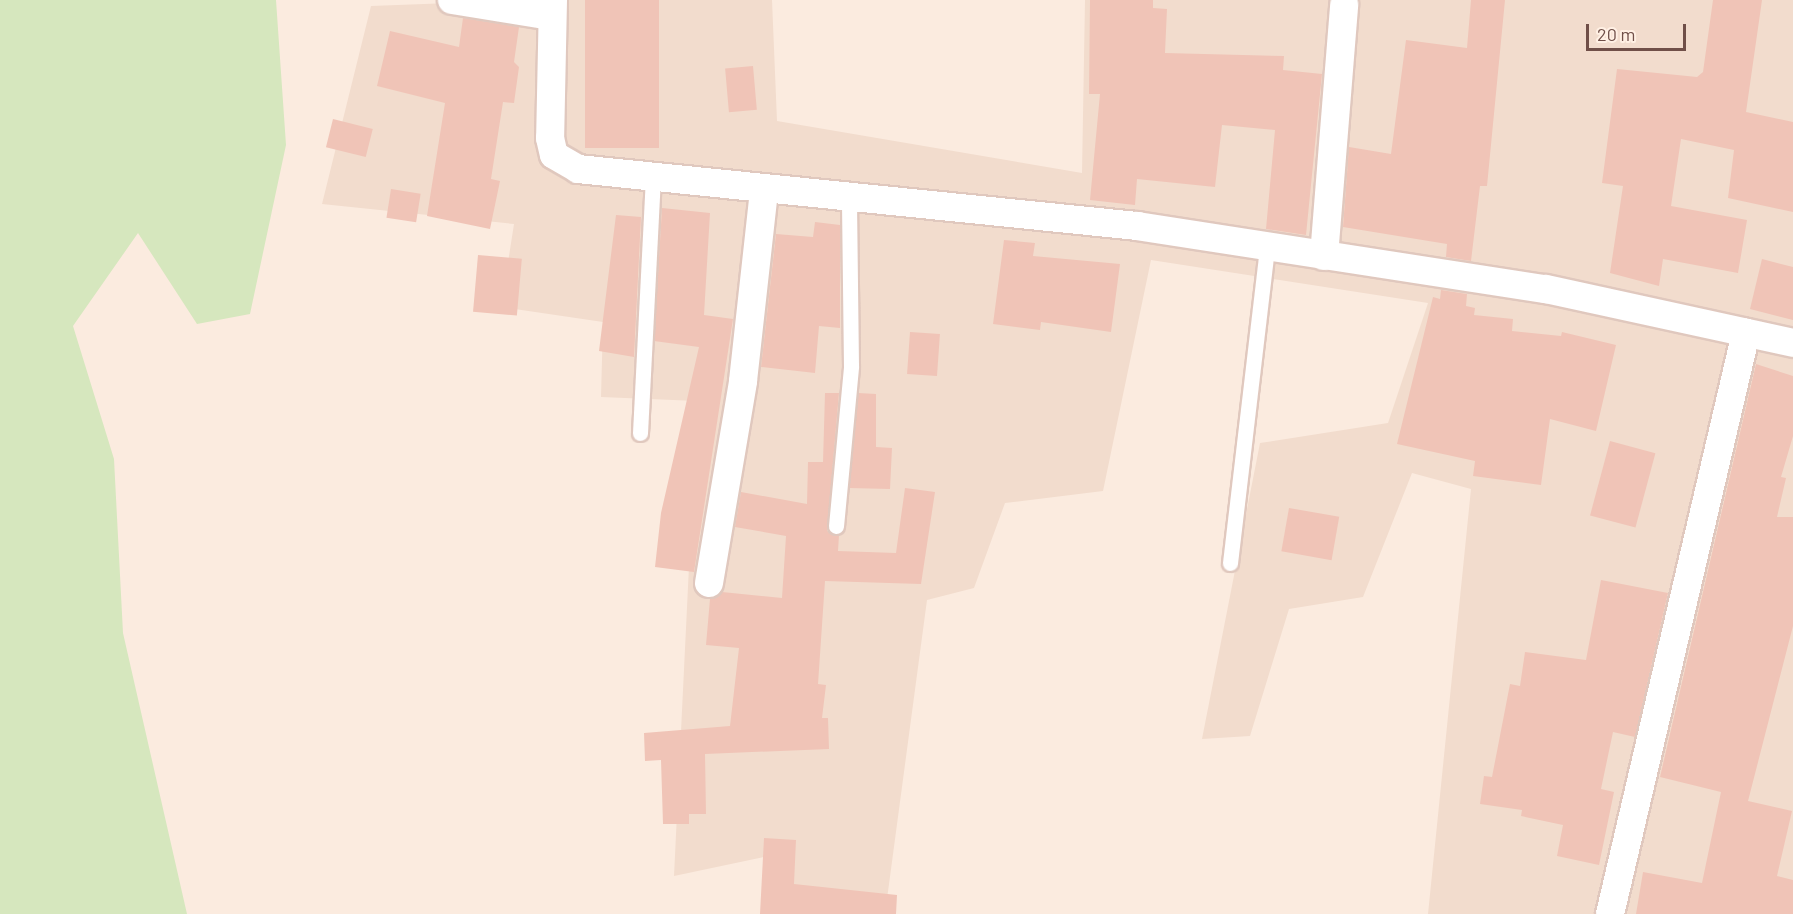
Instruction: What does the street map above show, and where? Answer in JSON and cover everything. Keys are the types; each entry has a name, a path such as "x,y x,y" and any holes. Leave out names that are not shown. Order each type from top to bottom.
{"street":[{"path":"452,0 552,8 554,155 578,169 764,191 1137,226 1546,289 1793,342"},
{"path":"1324,256 1344,5"},
{"path":"709,584 743,381 764,191"},
{"path":"1610,914 1746,333"}],"lane":[{"path":"640,433 653,179"},
{"path":"836,526 851,366 849,199"},
{"path":"1230,563 1267,246"}],"shaded area":[{"path":"529,0 772,0 777,121 1082,173 1085,0 1793,0 1793,914 1428,914 1471,489 1412,473 1363,597 1289,609 1250,736 1202,739 1260,443 1388,423 1428,303 1151,260 1103,491 1005,503 974,588 927,600 885,914 771,914 773,855 674,876 697,401 601,397 603,322 501,307 514,224 322,204 371,6"}],"green space":[{"path":"0,0 276,0 286,145 250,314 197,324 138,233 73,326 114,459 123,633 187,914 0,914"}],"building":[{"path":"585,0 659,0 659,148 585,148"},
{"path":"1090,0 1153,0 1153,8 1167,9 1165,53 1284,56 1283,70 1322,74 1306,235 1266,229 1275,130 1222,125 1215,187 1137,179 1135,205 1090,200 1100,94 1089,94"},
{"path":"1471,0 1505,0 1487,186 1480,186 1471,261 1446,257 1447,244 1343,227 1349,147 1391,154 1406,40 1467,48"},
{"path":"1713,0 1762,0 1746,112 1793,122 1793,212 1728,198 1734,150 1681,139 1671,206 1747,220 1738,273 1663,259 1659,286 1610,273 1623,186 1602,183 1617,69 1697,77 1703,72"},
{"path":"463,18 519,27 514,62 519,67 514,103 503,102 491,179 500,181 490,229 427,216 445,103 377,86 390,31 459,47"},
{"path":"753,66 757,110 729,112 725,68"},
{"path":"333,119 373,129 366,157 326,147"},
{"path":"391,189 421,194 416,222 386,218"},
{"path":"662,208 710,213 704,315 733,319 694,572 655,567 661,513 699,347 654,341"},
{"path":"616,215 641,217 634,357 599,351"},
{"path":"815,222 840,225 840,328 819,326 815,373 761,367 776,234 813,237"},
{"path":"1004,240 1035,243 1033,256 1120,264 1111,332 1041,322 1040,330 993,324"},
{"path":"478,255 522,259 517,316 473,312"},
{"path":"1762,259 1793,267 1793,320 1750,309"},
{"path":"1441,290 1467,294 1466,306 1475,308 1474,315 1513,319 1512,331 1561,336 1562,332 1616,345 1596,431 1550,419 1541,485 1473,476 1475,461 1397,444 1433,297 1440,299"},
{"path":"910,332 940,334 937,376 907,374"},
{"path":"1756,364 1793,376 1793,436 1781,477 1786,478 1777,517 1793,517 1793,626 1748,801 1792,811 1777,876 1793,880 1793,914 1636,914 1643,872 1702,883 1721,792 1660,777"},
{"path":"825,393 839,393 827,531 839,535 838,551 896,553 905,488 935,492 921,584 825,581 818,684 826,685 822,718 828,718 829,749 705,754 706,814 689,814 689,824 663,824 661,760 645,761 644,733 730,726 739,648 706,645 710,599 722,592 782,598 786,536 735,527 741,492 807,504 808,462 823,462"},
{"path":"858,393 876,394 876,447 892,448 890,489 849,488"},
{"path":"1610,441 1655,453 1635,528 1590,515"},
{"path":"1289,508 1339,517 1332,560 1281,551"},
{"path":"1601,580 1668,593 1635,737 1613,732 1601,789 1614,792 1599,865 1557,856 1563,825 1521,816 1522,810 1480,804 1484,776 1492,777 1510,684 1520,686 1525,652 1586,660"},
{"path":"764,838 796,840 794,884 897,895 896,914 760,914"}]}
